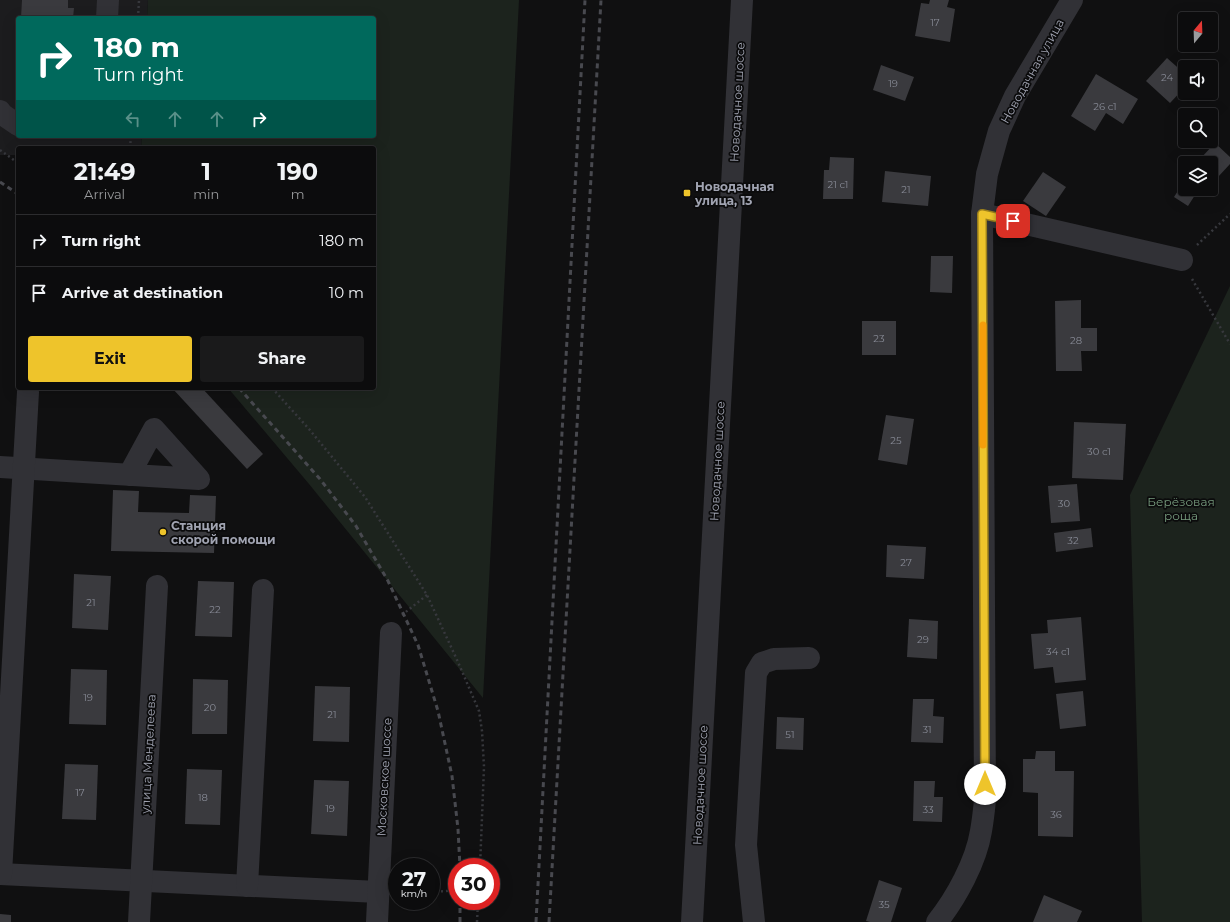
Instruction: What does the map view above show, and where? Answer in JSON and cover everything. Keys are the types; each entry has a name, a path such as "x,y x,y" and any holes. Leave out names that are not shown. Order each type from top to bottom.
{"street":[{"path":"107,16 108,0"},
{"name":"Новодачное шоссе","path":"692,922 742,0"},
{"name":"Новодачная улица","path":"936,922 949,907 974,856 981,832 985,800 982,214 987,174 999,131 1015,96 1072,0"},
{"path":"0,111 16,124"},
{"path":"982,214 1182,260"},
{"path":"28,392 1,874 378,892"},
{"path":"0,467 129,475"},
{"name":"улица Менделеева","path":"139,922 157,586"},
{"path":"247,886 263,590"},
{"name":"Московское шоссе","path":"377,922 391,633"},
{"path":"754,922 746,846 756,673 762,663 774,659 809,658"}],"path":[{"path":"138,16 139,0"},
{"path":"0,150 16,162"},
{"path":"1230,214 1182,260 1230,344"},
{"path":"274,390 309,429 365,497 427,595 458,662 479,711 482,732 484,767 480,858"},
{"path":"391,633 398,619 427,595"},
{"path":"477,922 478,910"}],"shaded area":[{"path":"0,0 148,0 147,16 16,16 16,138 142,138 141,146 16,146 16,155 0,155"}],"green space":[{"path":"148,0 519,0 483,698 309,484 230,390 376,390 376,146 141,146 142,138 376,138 376,16 147,16"},
{"name":"Берёзовая роща","path":"1230,286 1230,922 1142,922 1130,495"}],"building":[{"path":"22,0 68,0 68,8 74,8 73,16 21,16"},
{"path":"930,0 949,0 947,7 955,9 950,42 915,36 921,3 929,4"},
{"path":"1167,58 1178,68 1178,94 1170,103 1146,81"},
{"path":"881,65 914,77 905,101 873,90"},
{"path":"1096,74 1138,99 1123,124 1106,113 1095,131 1071,116"},
{"path":"1218,146 1230,157 1230,164 1218,177 1218,156 1203,156 1210,148 1218,148"},
{"path":"830,157 854,158 853,199 823,199 824,170 829,170"},
{"path":"885,171 931,176 928,206 882,202"},
{"path":"1043,172 1066,187 1046,216 1023,201"},
{"path":"1178,191 1178,196 1194,196 1188,206 1174,197"},
{"path":"931,256 953,256 952,293 930,292"},
{"path":"1081,300 1081,328 1097,328 1097,351 1081,351 1082,371 1056,371 1055,301"},
{"path":"862,321 896,321 896,355 862,355"},
{"path":"174,390 204,390 263,454 247,469"},
{"path":"886,415 914,419 907,465 878,460"},
{"path":"1074,422 1126,424 1123,480 1072,478"},
{"path":"1077,484 1080,521 1051,523 1048,486"},
{"name":"Станция скорой помощи","path":"113,490 139,491 138,512 189,513 190,495 216,496 214,553 111,551"},
{"path":"1091,528 1093,547 1056,552 1054,533"},
{"path":"887,545 926,547 924,579 886,577"},
{"path":"74,574 111,576 108,630 72,628"},
{"path":"198,581 234,582 232,637 195,636"},
{"path":"1081,617 1086,680 1055,683 1053,667 1034,669 1031,634 1048,633 1047,620"},
{"path":"909,619 938,621 937,659 907,657"},
{"path":"71,669 107,670 106,725 69,724"},
{"path":"193,679 228,680 227,734 192,734"},
{"path":"315,686 350,687 349,742 313,741"},
{"path":"1083,691 1086,726 1060,729 1056,694"},
{"path":"913,699 934,699 933,716 944,717 943,743 911,742"},
{"path":"777,717 804,718 803,750 776,749"},
{"path":"1036,751 1055,751 1055,771 1074,771 1073,837 1038,836 1038,793 1023,792 1023,759 1035,759"},
{"path":"65,764 98,765 96,820 62,819"},
{"path":"187,769 222,770 220,825 185,824"},
{"path":"314,780 349,781 347,836 311,834"},
{"path":"914,781 935,781 934,797 943,797 942,822 913,821"},
{"path":"879,880 902,888 891,922 866,921"},
{"path":"1044,895 1082,911 1077,922 1033,922"},
{"path":"0,914 11,915 11,922 0,922"}],"railway":[{"path":"536,922 585,0"},
{"path":"549,922 601,0"},
{"path":"0,182 16,193"},
{"path":"241,390 320,479 356,526 388,581 418,645 438,711 452,776 460,858"},
{"path":"460,910 460,922"}],"slow traffic":[{"path":"983,325 983,445"}],"place":[{"name":"Новодачная улица, 13","path":"687,193"},
{"name":"Станция скорой помощи","path":"163,532"}],"route":[{"path":"985,784 982,214 1013,221"}]}
